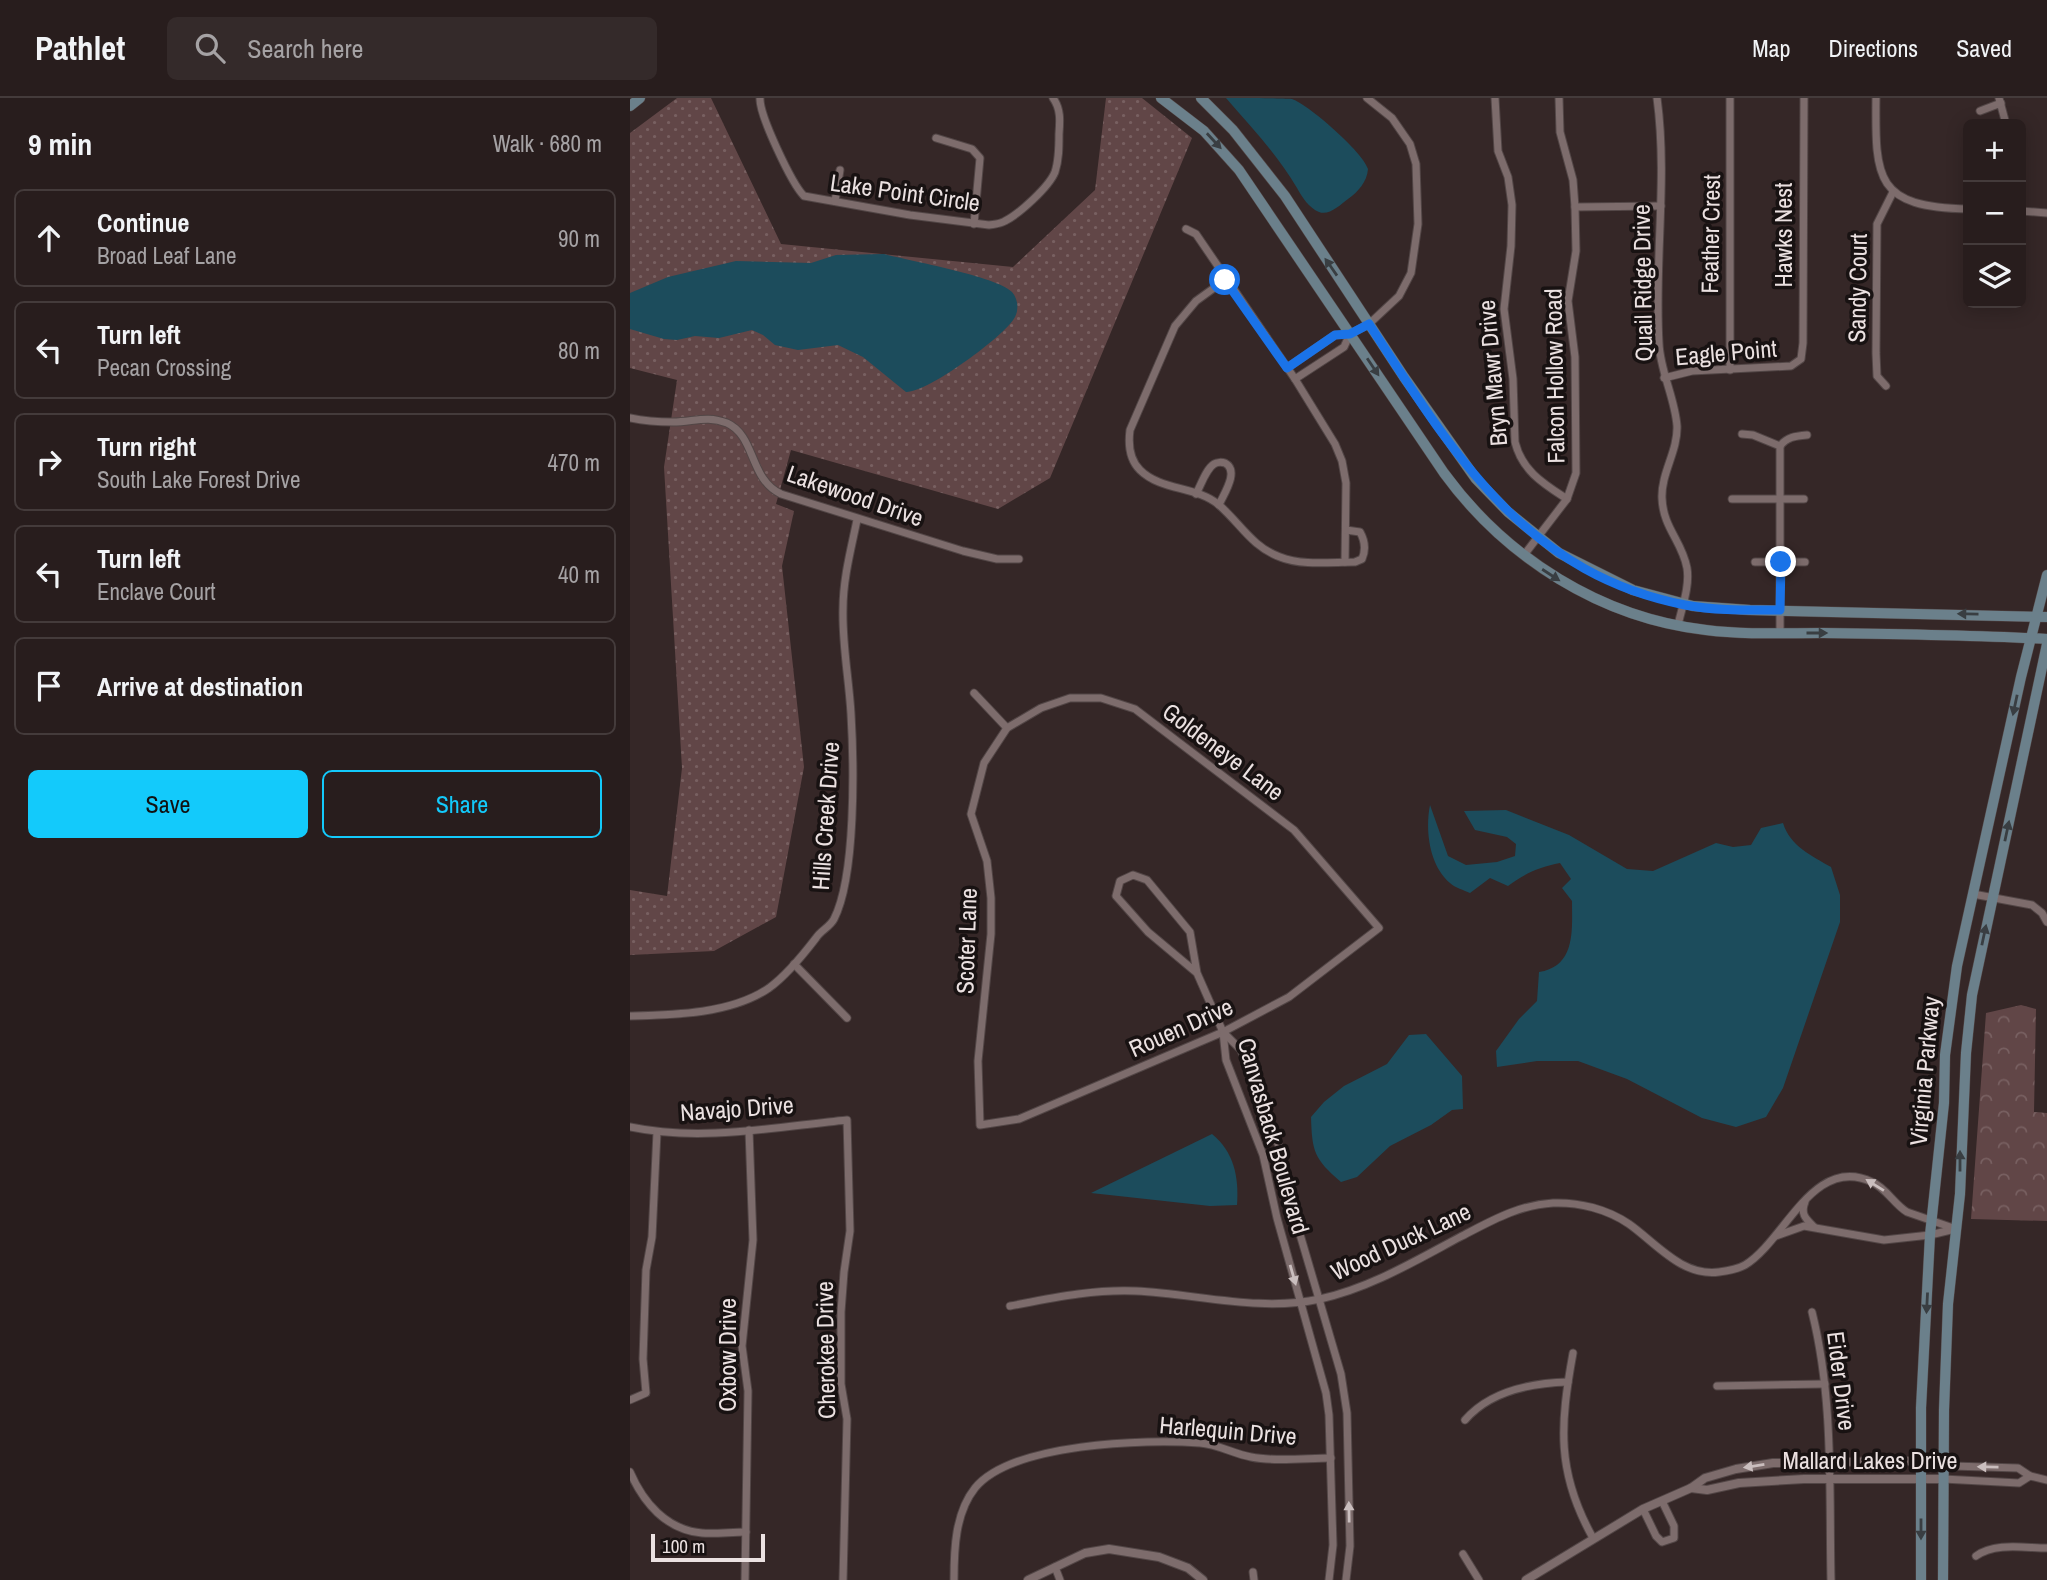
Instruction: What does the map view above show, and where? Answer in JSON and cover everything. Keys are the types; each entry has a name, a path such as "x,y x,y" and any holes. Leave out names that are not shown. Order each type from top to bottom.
{"main road":[{"path":"630,106 640,98"},
{"path":"1161,98 1204,131 1238,170 1456,490 1490,527 1561,581 1625,610 1678,625 1724,632 2031,638 2047,642"},
{"path":"1201,98 1233,130 1278,187 1417,396 1476,478 1508,512 1566,558 1600,576 1648,595 1709,608 2042,616"},
{"name":"Virginia Parkway","path":"1921,1580 1920,1463 1930,1235 1943,1116 1950,1010 1973,894 2031,638 2042,616 2047,575"},
{"name":"Virginia Parkway","path":"1943,1580 1943,1464 1948,1304 1960,1194 1967,1027 2047,642"}],"street":[{"name":"Lake Point Circle","path":"760,98 765,122 800,193 808,198 974,224 1003,222 1040,192 1052,177 1058,155 1060,121 1058,106 1053,98"},
{"path":"1287,368 1335,335 1350,334 1369,324 1392,304 1404,289 1415,261 1418,224 1416,164 1410,144 1392,118 1367,98"},
{"name":"Bryn Mawr Drive","path":"1495,98 1498,151 1508,177 1512,205 1511,246 1504,309 1513,379 1516,442 1518,452 1529,471 1567,499"},
{"name":"Falcon Hollow Road","path":"1524,555 1567,499 1574,483 1576,461 1575,357 1568,301 1576,251 1576,206 1573,180 1560,132 1559,98"},
{"name":"Quail Ridge Drive","path":"1657,98 1662,140 1657,291 1659,342 1664,378 1676,425 1674,449 1663,483 1662,502 1664,518 1687,568 1678,625"},
{"name":"Feather Crest","path":"1730,98 1730,370"},
{"name":"Hawks Nest","path":"1791,366 1797,364 1803,354 1804,98"},
{"path":"1876,98 1876,149 1883,178 1893,192 1918,204 1963,209"},
{"path":"1980,111 2000,100 2005,119"},
{"path":"936,138 972,149 981,159 974,224"},
{"path":"835,201 840,170"},
{"name":"Sandy Court","path":"1886,386 1877,376 1877,224 1893,192"},
{"path":"1576,206 1661,206"},
{"path":"2026,211 2047,213"},
{"path":"1186,229 1196,234 1295,379 1335,444 1346,482 1345,562"},
{"path":"1225,280 1196,301 1175,327 1130,430 1128,442 1132,458 1139,469 1149,477 1219,505 1268,553 1298,562 1345,562 1362,559 1365,553 1360,532 1346,530"},
{"path":"1295,379 1344,346 1350,334"},
{"name":"Eagle Point","path":"1664,378 1692,371 1791,366"},
{"name":"Lakewood Drive","path":"630,418 675,422 708,418 730,425 740,432 758,473 768,486 793,499 963,551 997,559 1019,559"},
{"path":"1742,434 1753,435 1780,446"},
{"path":"1780,634 1780,446 1784,440 1793,436 1807,435"},
{"path":"1196,494 1211,467 1217,463 1225,463 1231,469 1231,477 1219,505"},
{"path":"1732,499 1804,499"},
{"name":"Hills Creek Drive","path":"630,1016 682,1013 736,1002 770,988 819,933 833,923 841,900 851,819 851,718 842,611 857,520"},
{"path":"1755,562 1805,562"},
{"path":"974,693 1007,728"},
{"name":"Goldeneye Lane","path":"1007,728 1041,708 1070,698 1101,698 1135,709 1294,830 1379,928"},
{"name":"Scoter Lane","path":"980,1125 978,1061 991,934 991,898 987,861 971,814 984,762 1007,728"},
{"name":"Canvasback Boulevard","path":"1198,973 1148,932 1116,896 1120,881 1133,875 1147,880 1190,932 1198,973 1223,1032 1226,1060 1263,1155 1277,1217 1324,1378 1331,1458 1333,1545 1329,1580"},
{"path":"1973,894 2032,905 2042,913 2047,922"},
{"name":"Rouen Drive","path":"980,1125 1019,1119 1223,1032 1289,997 1379,928"},
{"path":"794,964 846,1018"},
{"name":"Canvasback Boulevard","path":"1223,1032 1241,1050 1280,1149 1294,1214 1340,1374 1347,1413 1350,1546 1346,1580"},
{"name":"Navajo Drive","path":"630,1127 682,1134 847,1120"},
{"name":"Cherokee Drive","path":"843,1580 847,1419 841,1384 841,1312 850,1231 847,1120"},
{"name":"Oxbow Drive","path":"745,1580 748,1391 742,1346 753,1240 749,1130"},
{"path":"630,1400 646,1394 643,1359 646,1270 652,1237 657,1132"},
{"name":"Wood Duck Lane","path":"1010,1306 1088,1293 1132,1291 1266,1304 1318,1300 1387,1276 1511,1211 1529,1206 1573,1204 1609,1213 1628,1224 1677,1262 1702,1272 1716,1273 1745,1265 1775,1237 1806,1198 1833,1179 1862,1178 1880,1186 1900,1208 1956,1228"},
{"path":"1806,1198 1803,1213 1805,1219 1814,1227"},
{"name":"Wood Duck Lane","path":"1775,1237 1798,1227 1814,1227 1884,1240 1930,1235 1956,1228"},
{"name":"Eider Drive","path":"1812,1312 1821,1349 1829,1424 1831,1580"},
{"path":"1573,1353 1564,1429 1565,1465 1574,1500 1593,1538"},
{"path":"1465,1420 1483,1404 1504,1393 1534,1385 1568,1382"},
{"path":"1717,1386 1825,1384"},
{"name":"Harlequin Drive","path":"954,1580 960,1519 975,1488 1000,1468 1049,1453 1114,1443 1203,1443 1253,1458 1331,1458"},
{"name":"Mallard Lakes Drive","path":"1526,1580 1643,1509 1691,1488 1705,1478 1736,1469 1773,1463 1829,1461 1943,1464"},
{"path":"1943,1464 2018,1468 2030,1476"},
{"path":"630,1472 651,1509 676,1525 700,1533 746,1532"},
{"name":"Mallard Lakes Drive","path":"1691,1488 1707,1490 1740,1483 1829,1479 1943,1479 2019,1483 2030,1476 2047,1480"},
{"path":"1643,1509 1656,1536 1662,1542 1669,1541 1674,1538 1675,1532 1662,1501"},
{"path":"1976,1556 1985,1550 1996,1548 2047,1548"},
{"path":"1028,1580 1085,1553 1110,1549 1159,1557 1188,1568 1203,1580"},
{"path":"1463,1554 1479,1580"},
{"path":"1055,1567 1060,1580"}],"green space":[{"path":"677,98 711,98 781,244 1013,267 1095,190 1106,98 1142,98 1192,138 1050,478 998,509 791,450 776,504 794,511 782,566 804,767 776,917 714,951 630,955 630,890 667,896 682,768 664,467 677,380 630,368 630,133"},
{"path":"2021,1005 2036,1009 2034,1112 2047,1113 2047,1221 1971,1219 1986,1013"}],"water":[{"path":"1226,98 1292,99 1300,103 1334,130 1364,161 1368,169 1364,182 1355,193 1334,209 1323,213 1315,210 1273,152"},
{"path":"884,254 971,275 1003,286 1016,298 1015,317 997,337 965,362 930,383 906,392 863,357 838,345 798,350 775,345 752,330 719,338 695,336 677,340 630,329 630,293 668,277 736,261 811,263 836,255"},
{"path":"1430,805 1448,856 1466,865 1497,862 1515,856 1516,844 1507,837 1475,830 1464,811 1506,810 1569,835 1627,869 1653,871 1716,843 1733,847 1751,845 1761,828 1783,823 1796,844 1831,867 1840,895 1840,922 1783,1088 1766,1117 1736,1127 1702,1118 1627,1079 1578,1061 1537,1061 1497,1067 1496,1051 1519,1019 1537,1001 1539,972 1551,968 1566,955 1571,935 1572,901 1562,888 1571,879 1560,863 1533,871 1508,886 1490,878 1470,893 1454,886 1437,867 1430,847"},
{"path":"1426,1034 1462,1076 1463,1109 1452,1110 1431,1125 1390,1146 1357,1177 1341,1182 1316,1154 1311,1117 1344,1086 1387,1064 1409,1035"},
{"path":"1212,1134 1225,1149 1234,1166 1237,1205 1210,1206 1091,1193"}],"route":[{"path":"1225,280 1287,368 1335,335 1350,334 1369,324 1476,478 1524,527 1574,563 1633,590 1683,604 1709,608 1780,610 1781,562"}]}
